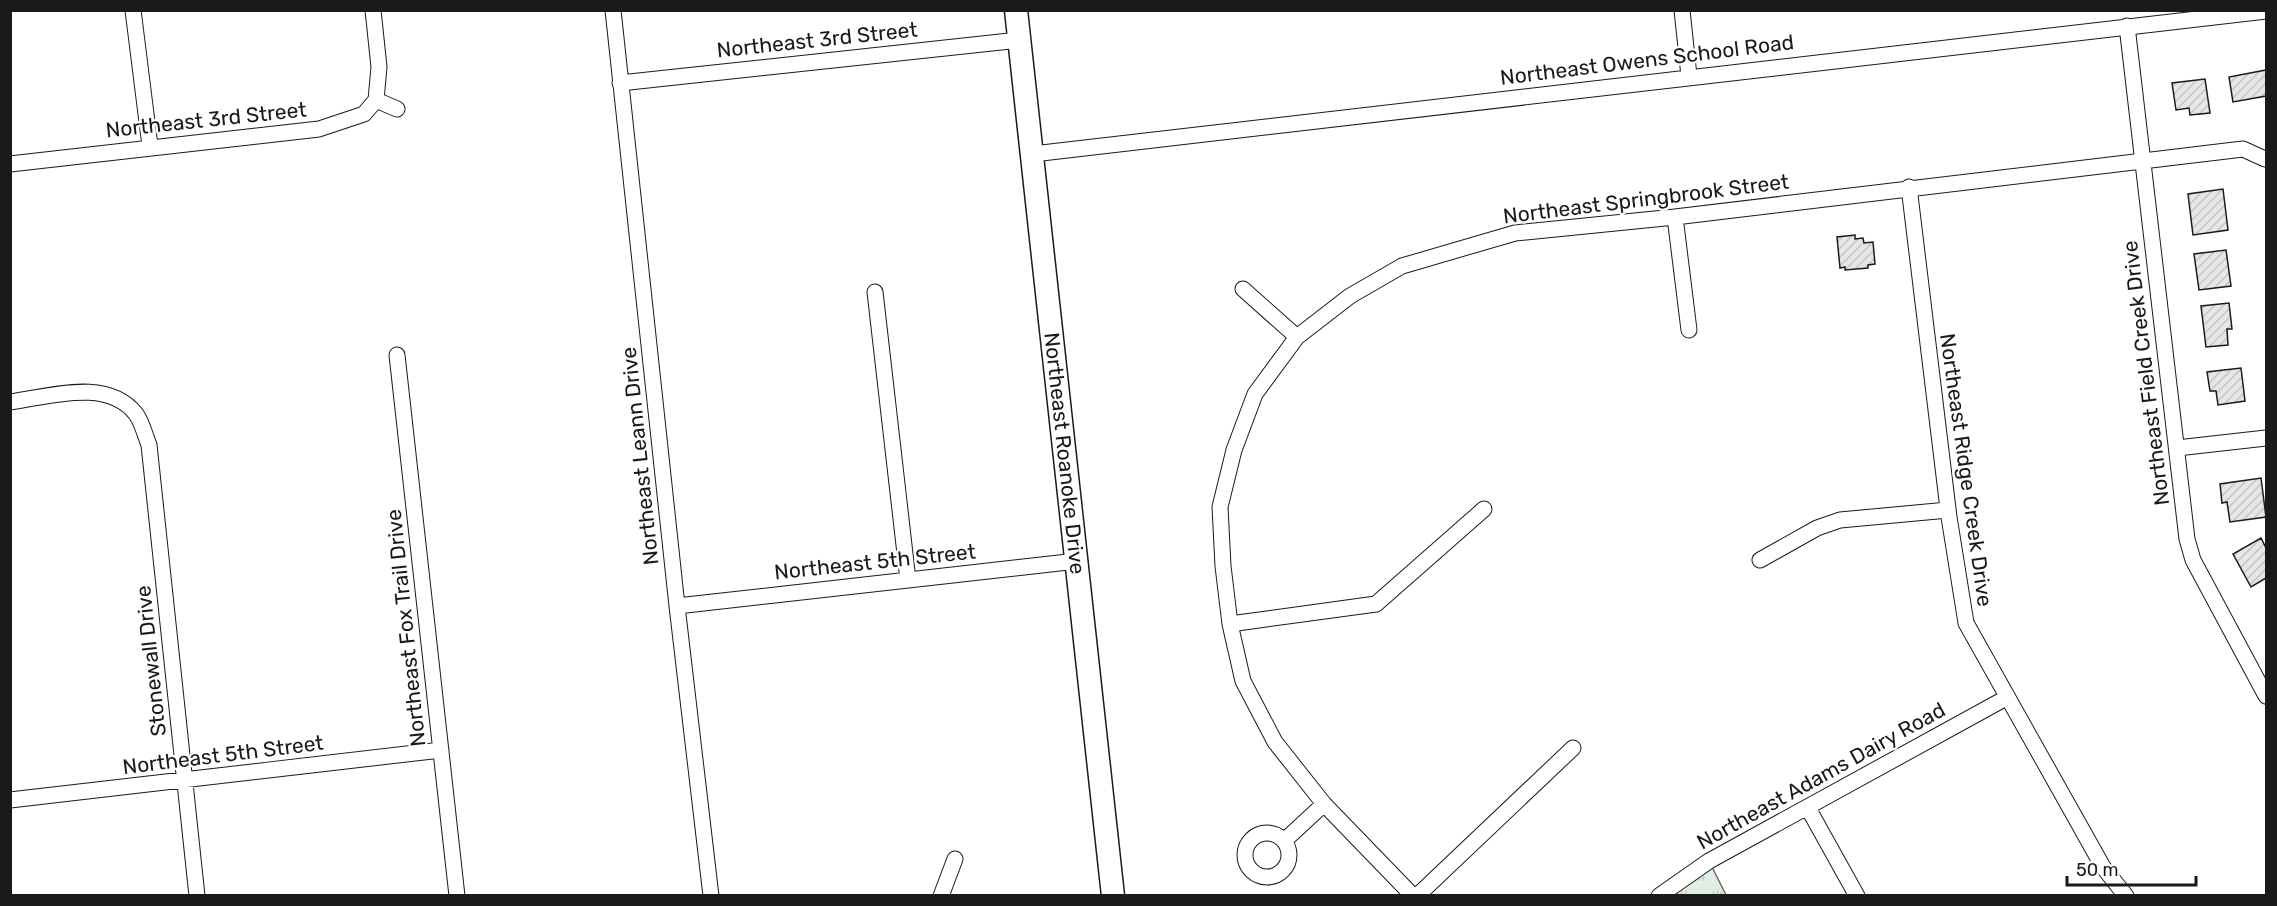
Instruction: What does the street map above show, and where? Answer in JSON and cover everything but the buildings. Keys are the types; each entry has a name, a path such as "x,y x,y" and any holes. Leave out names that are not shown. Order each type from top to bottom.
{"street":[{"path":"133,10 150,146"},
{"path":"373,10 379,67 376,100 397,109"},
{"name":"Northeast Leann Drive","path":"614,10 677,606 711,896"},
{"name":"Northeast Roanoke Drive","path":"1016,10 1113,896"},
{"path":"1682,10 1689,76"},
{"name":"Northeast Owens School Road","path":"1033,154 1689,76 2266,11"},
{"name":"Northeast Field Creek Drive","path":"2127,26 2187,538 2193,560 2266,696"},
{"name":"Northeast 3rd Street","path":"620,83 1019,40"},
{"name":"Northeast 3rd Street","path":"10,164 150,146 319,129 364,114 376,100"},
{"name":"Northeast Springbrook Street","path":"1415,896 1324,804 1275,742 1243,681 1230,624 1223,566 1220,507 1234,450 1255,394 1297,338 1359,291 1402,266 1515,233 1675,217 2243,149 2265,159"},
{"name":"Northeast Ridge Creek Drive","path":"1909,188 1959,594 1966,623 2006,698 2103,867 2126,896"},
{"path":"1675,217 1689,330"},
{"path":"1243,289 1297,338"},
{"path":"875,292 908,580"},
{"name":"Northeast Fox Trail Drive","path":"397,356 457,896"},
{"name":"Stonewall Drive","path":"10,402 91,391 116,397 136,414 149,445 197,896"},
{"path":"2177,448 2266,438"},
{"path":"1230,624 1376,604 1484,509"},
{"path":"1760,560 1817,528 1840,520 1948,510"},
{"name":"Northeast 5th Street","path":"677,606 1077,561"},
{"name":"Northeast Adams Dairy Road","path":"1659,896 1709,861 2006,698"},
{"path":"1415,896 1573,748"},
{"name":"Northeast 5th Street","path":"10,800 184,782 441,750"},
{"path":"1284,841 1324,804"},
{"path":"1808,808 1857,896"},
{"path":"940,896 955,859"}],"green space":[{"path":"1709,861 1726,895 1659,896"}]}
